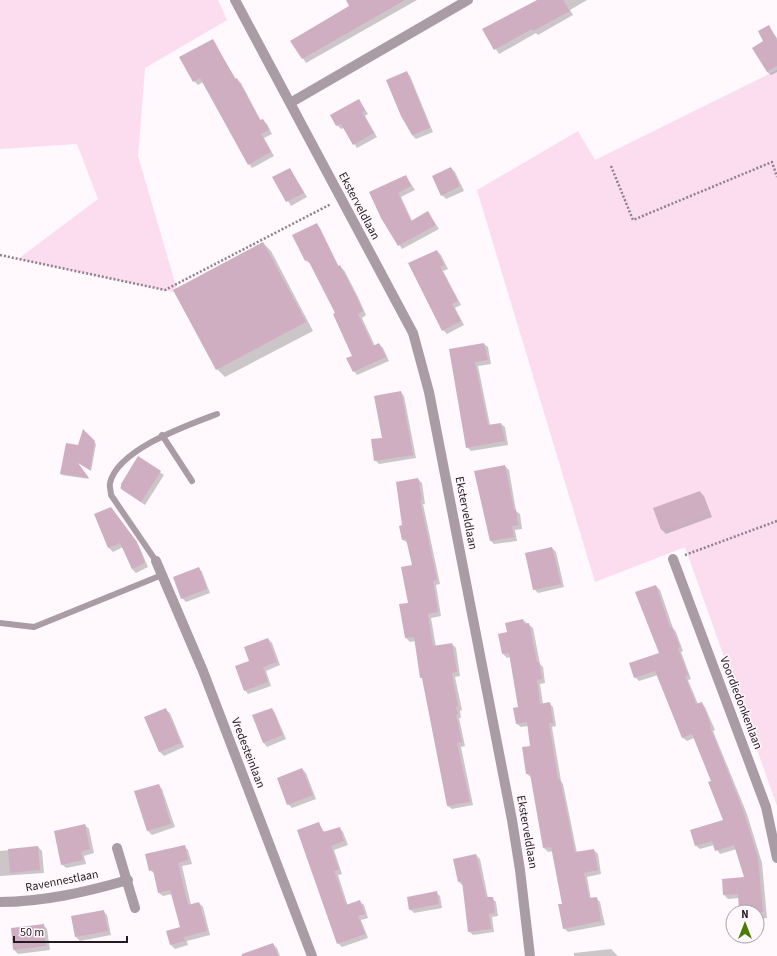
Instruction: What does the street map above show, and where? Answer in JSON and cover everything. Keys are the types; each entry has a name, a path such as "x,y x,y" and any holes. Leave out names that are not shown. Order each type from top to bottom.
{"street":[{"name":"Eksterveldlaan","path":"235,0 413,333 429,392 512,820 520,870 530,956"},
{"path":"290,103 468,0"},
{"name":"Voordiedonkenlaan","path":"673,559 766,806 777,858"},
{"name":"Vredesteinlaan","path":"156,561 203,671 312,956"},
{"path":"117,848 128,880 135,908"},
{"name":"Ravennestlaan","path":"0,902 24,902 95,889 128,880"}],"lane":[{"path":"156,561 111,495 110,483 114,474 122,464 143,447 162,435 217,414"},
{"path":"162,435 192,481"},
{"path":"0,623 34,627 162,575"}],"path":[{"path":"611,166 633,220 772,162 777,178"},
{"path":"0,255 166,290 341,199"},
{"path":"673,559 777,522"}],"shaded area":[{"path":"0,0 218,0 227,20 145,68 138,156 178,293 18,259 98,199 77,144 0,149"},
{"path":"777,70 777,806 685,547 595,582 477,190 578,131 595,160"}],"building":[{"path":"346,0 405,0 302,59 290,41 349,6"},
{"path":"537,0 563,0 570,11 533,31 532,29 494,50 482,29"},
{"path":"769,25 777,40 777,66 767,72 752,48 763,41 758,31"},
{"path":"213,39 260,120 263,119 269,130 261,134 271,152 248,165 200,78 193,82 179,57"},
{"path":"407,71 430,128 412,135 401,116 386,80"},
{"path":"359,99 365,110 362,112 374,133 353,145 341,124 336,126 330,115"},
{"path":"451,167 460,186 441,196 432,176"},
{"path":"290,168 304,193 286,202 272,177"},
{"path":"406,175 411,186 398,193 411,221 428,211 436,225 398,246 381,218 369,192"},
{"path":"317,223 338,266 340,265 363,311 358,314 373,346 379,343 386,357 353,372 346,358 352,356 333,314 335,313 308,260 305,261 292,235"},
{"path":"263,242 306,322 216,370 173,290"},
{"path":"437,250 444,265 440,267 458,301 452,304 461,321 442,331 408,263"},
{"path":"484,343 488,360 475,362 488,425 501,423 505,441 466,448 449,349"},
{"path":"401,391 413,455 374,461 371,439 382,438 374,396"},
{"path":"83,429 95,441 90,470 78,463 89,478 60,474 66,443 78,445"},
{"path":"138,456 161,471 141,502 121,489 121,484"},
{"path":"505,465 514,510 516,509 518,525 512,526 514,537 490,541 474,471"},
{"path":"418,478 422,500 420,500 437,580 433,581 438,612 428,614 433,646 452,643 457,672 452,673 458,707 456,707 458,714 456,715 462,742 457,743 470,802 447,806 422,678 420,678 414,637 405,638 399,604 408,603 401,567 412,565 406,539 402,540 399,526 402,525 396,482"},
{"path":"700,491 709,513 661,530 653,508"},
{"path":"111,507 137,542 145,563 132,569 120,543 108,548 94,514"},
{"path":"552,547 561,584 533,590 525,553"},
{"path":"199,567 207,589 181,599 173,577"},
{"path":"656,585 670,627 672,627 680,647 678,648 688,675 685,676 696,704 702,702 711,726 710,727 743,810 758,858 762,904 739,904 738,894 723,895 722,879 744,877 734,845 715,851 712,841 695,846 690,830 723,820 708,782 711,781 692,734 682,738 655,671 634,678 629,663 659,653 635,592"},
{"path":"523,619 524,624 529,623 537,662 539,662 542,679 537,680 540,704 550,702 553,723 549,723 558,779 560,779 575,852 594,849 598,870 584,873 589,898 597,897 601,921 563,929 558,904 562,904 551,847 543,848 530,774 526,774 522,747 530,746 527,722 516,724 513,708 518,707 509,653 502,654 498,634 507,632 505,623"},
{"path":"268,638 277,662 263,667 268,682 244,691 235,666 249,661 244,647"},
{"path":"166,708 181,743 159,752 144,717"},
{"path":"272,708 283,735 263,743 252,715"},
{"path":"302,768 313,795 287,805 277,778"},
{"path":"159,784 171,824 147,831 134,791"},
{"path":"319,822 323,832 340,827 344,841 331,846 339,870 334,871 346,905 360,900 365,914 358,916 365,934 337,944 297,830"},
{"path":"85,824 90,849 81,852 83,860 61,865 54,831"},
{"path":"185,845 188,860 178,863 188,905 199,902 207,931 184,937 185,941 170,945 166,931 180,927 170,890 158,893 153,870 149,871 145,854"},
{"path":"38,846 40,870 10,873 8,849"},
{"path":"476,854 486,897 493,897 495,913 489,914 491,929 468,932 462,881 458,882 453,859"},
{"path":"437,891 439,904 409,910 407,897"},
{"path":"104,910 108,931 75,937 71,916"},
{"path":"44,924 46,946 13,950 11,928"},
{"path":"273,943 278,956 242,956 242,954"}]}
